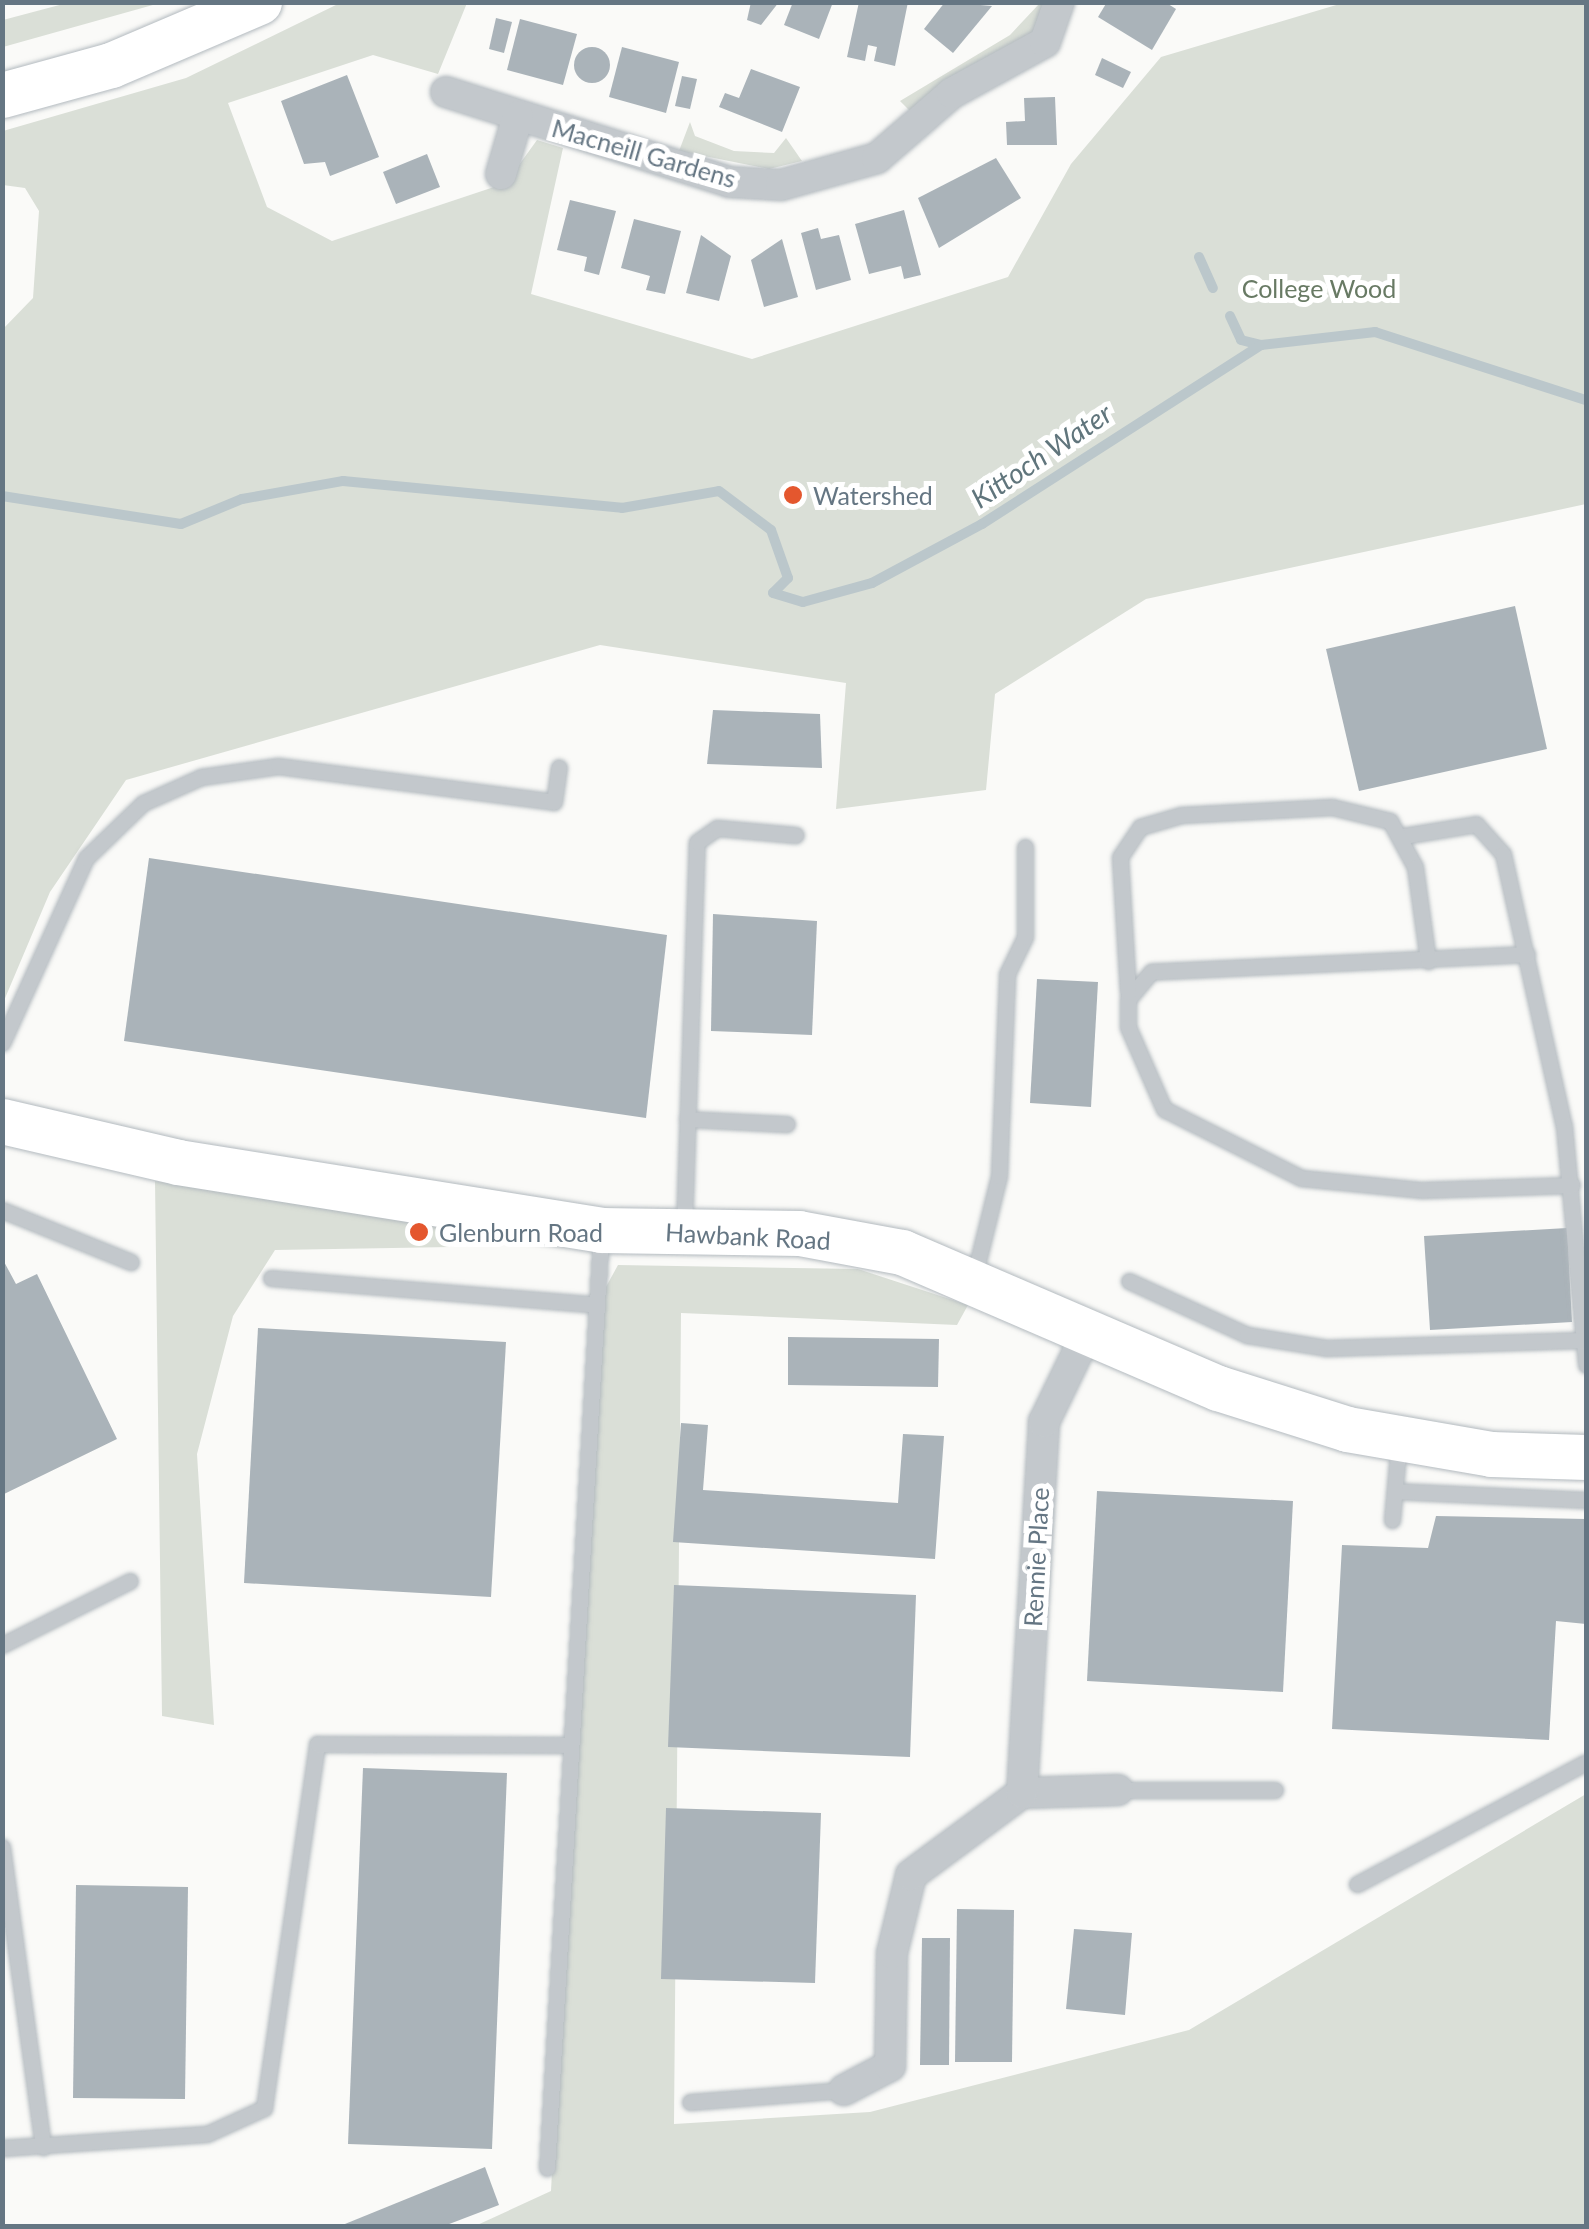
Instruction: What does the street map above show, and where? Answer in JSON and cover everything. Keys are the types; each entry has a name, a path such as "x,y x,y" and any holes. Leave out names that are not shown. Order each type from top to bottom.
{"street":[{"path":"2,94 111,65 259,2"},
{"name":"Macneill Gardens","path":"446,92 730,182 782,185 877,158 952,93 1045,42 1059,2"},
{"name":"Macneill Gardens","path":"501,174 518,116"},
{"name":"Hawbank Road","path":"5,1130 601,1230 799,1234 902,1252 1218,1388 1399,1438 1586,1458"},
{"name":"Rennie Place","path":"1022,1794 1044,1422 1088,1331"},
{"path":"844,2090 890,2066 892,1953 912,1875 1022,1794 1118,1790"}],"lane":[{"path":"2,1043 86,858 143,803 201,777 278,766 554,802 558,767"},
{"path":"1428,960 1403,836 1370,810 1332,807 1180,815 1140,827 1120,857 1135,1059 1164,1108 1252,1158 1354,1187 1572,1185"},
{"path":"1403,836 1476,824 1498,839 1527,954 1572,1185 1586,1365"},
{"path":"684,1231 697,842 717,828 796,834"},
{"path":"974,1280 999,1176 1007,974 1025,937 1025,847"},
{"path":"1128,999 1151,972 1527,954"},
{"path":"688,1119 787,1124"},
{"path":"2,1210 131,1262"},
{"path":"547,2168 568,1746 601,1230"},
{"path":"271,1278 596,1305"},
{"path":"1129,1281 1246,1335 1326,1348 1584,1340"},
{"path":"1392,1520 1399,1438"},
{"path":"1395,1490 1586,1500"},
{"path":"2,1645 130,1581"},
{"path":"2,2148 207,2134 264,2108 316,1744 568,1746"},
{"path":"1357,1884 1586,1762"},
{"path":"1118,1790 1275,1790"},
{"path":"2,1847 43,2147"},
{"path":"690,2102 844,2090"}],"green space":[{"path":"67,3 160,3 3,47 3,20"},
{"name":"College Wood","path":"340,3 467,3 438,74 373,55 228,103 267,207 332,241 506,183 537,140 563,148 531,294 752,359 1008,277 1071,164 1161,57 1343,3 1586,3 1586,504 1146,599 995,694 986,790 836,809 846,683 600,645 126,780 50,892 3,1003 2,330 33,298 39,211 25,188 3,185 3,131 186,78"},
{"path":"1040,3 1050,3 1033,35 914,115 900,101 1010,35"},
{"path":"690,122 695,136 734,151 774,153 786,138 802,161 769,169 679,151"},
{"path":"155,1181 470,1229 451,1247 275,1250 233,1316 197,1454 214,1725 162,1716"},
{"path":"618,1265 858,1269 968,1305 957,1325 681,1313 674,2124 870,2112 1189,2030 1586,1794 1586,2226 475,2226 551,2191 596,1305"}],"building":[{"path":"751,2 779,2 761,25 747,20"},
{"path":"793,2 833,2 819,39 784,25"},
{"path":"859,2 908,2 895,66 874,61 877,47 868,45 865,61 847,57"},
{"path":"945,2 992,6 953,53 924,29"},
{"path":"1107,2 1165,2 1176,9 1152,50 1098,17"},
{"path":"496,18 512,22 504,53 489,49"},
{"path":"520,19 577,34 563,85 507,70"},
{"path":"592,47 604,53 610,65 604,77 592,83 580,77 574,65 580,53"},
{"path":"622,47 679,62 666,113 609,97"},
{"path":"1102,58 1131,72 1123,88 1095,75"},
{"path":"751,69 800,87 782,132 719,107 725,93 739,98"},
{"path":"347,75 379,157 330,176 325,162 304,164 281,101"},
{"path":"682,76 697,79 690,109 675,106"},
{"path":"1055,97 1057,145 1007,145 1006,122 1025,121 1024,98"},
{"path":"427,154 440,187 396,204 383,172"},
{"path":"996,158 1021,198 939,248 918,198"},
{"path":"570,200 616,211 599,275 584,271 587,257 557,250"},
{"path":"904,210 921,275 904,279 901,266 869,274 855,224"},
{"path":"634,219 681,231 665,294 646,290 650,276 621,268"},
{"path":"818,228 821,239 839,235 851,280 816,290 801,233"},
{"path":"701,235 731,256 719,301 686,293"},
{"path":"782,239 798,297 764,307 751,260"},
{"path":"1515,606 1547,749 1359,791 1326,649"},
{"path":"713,710 820,714 822,768 707,764"},
{"path":"149,858 667,935 646,1118 124,1041"},
{"path":"713,914 817,921 812,1035 711,1031"},
{"path":"1037,979 1098,982 1091,1107 1030,1103"},
{"path":"1567,1228 1572,1322 1430,1330 1424,1236"},
{"path":"2,1258 16,1284 37,1274 117,1439 2,1495"},
{"path":"258,1328 506,1342 491,1597 244,1583"},
{"path":"788,1337 939,1339 938,1387 788,1385"},
{"path":"681,1423 708,1425 703,1490 898,1503 903,1434 944,1436 935,1559 673,1542"},
{"path":"1097,1491 1293,1501 1283,1692 1087,1681"},
{"path":"1436,1516 1586,1519 1586,1624 1556,1621 1549,1740 1332,1729 1342,1545 1428,1548"},
{"path":"674,1585 916,1595 910,1757 668,1747"},
{"path":"363,1768 507,1773 492,2149 348,2144"},
{"path":"666,1808 821,1813 815,1983 661,1979"},
{"path":"76,1885 188,1887 185,2099 73,2098"},
{"path":"957,1909 1014,1910 1012,2062 955,2062"},
{"path":"1074,1929 1132,1933 1125,2015 1066,2009"},
{"path":"922,1938 950,1938 949,2065 920,2065"},
{"path":"485,2167 499,2205 444,2226 340,2226"}],"waterway":[{"path":"1199,257 1213,288"},
{"path":"1230,316 1241,340 1261,345"},
{"name":"Kittoch Water","path":"2,496 181,524 242,499 343,481 622,508 719,491 771,530 788,578 773,593 803,602 872,583 982,524 1261,345 1375,332 1586,400"}],"place":[{"name":"Watershed","path":"793,495"},
{"name":"Glenburn Road","path":"419,1232"}]}
